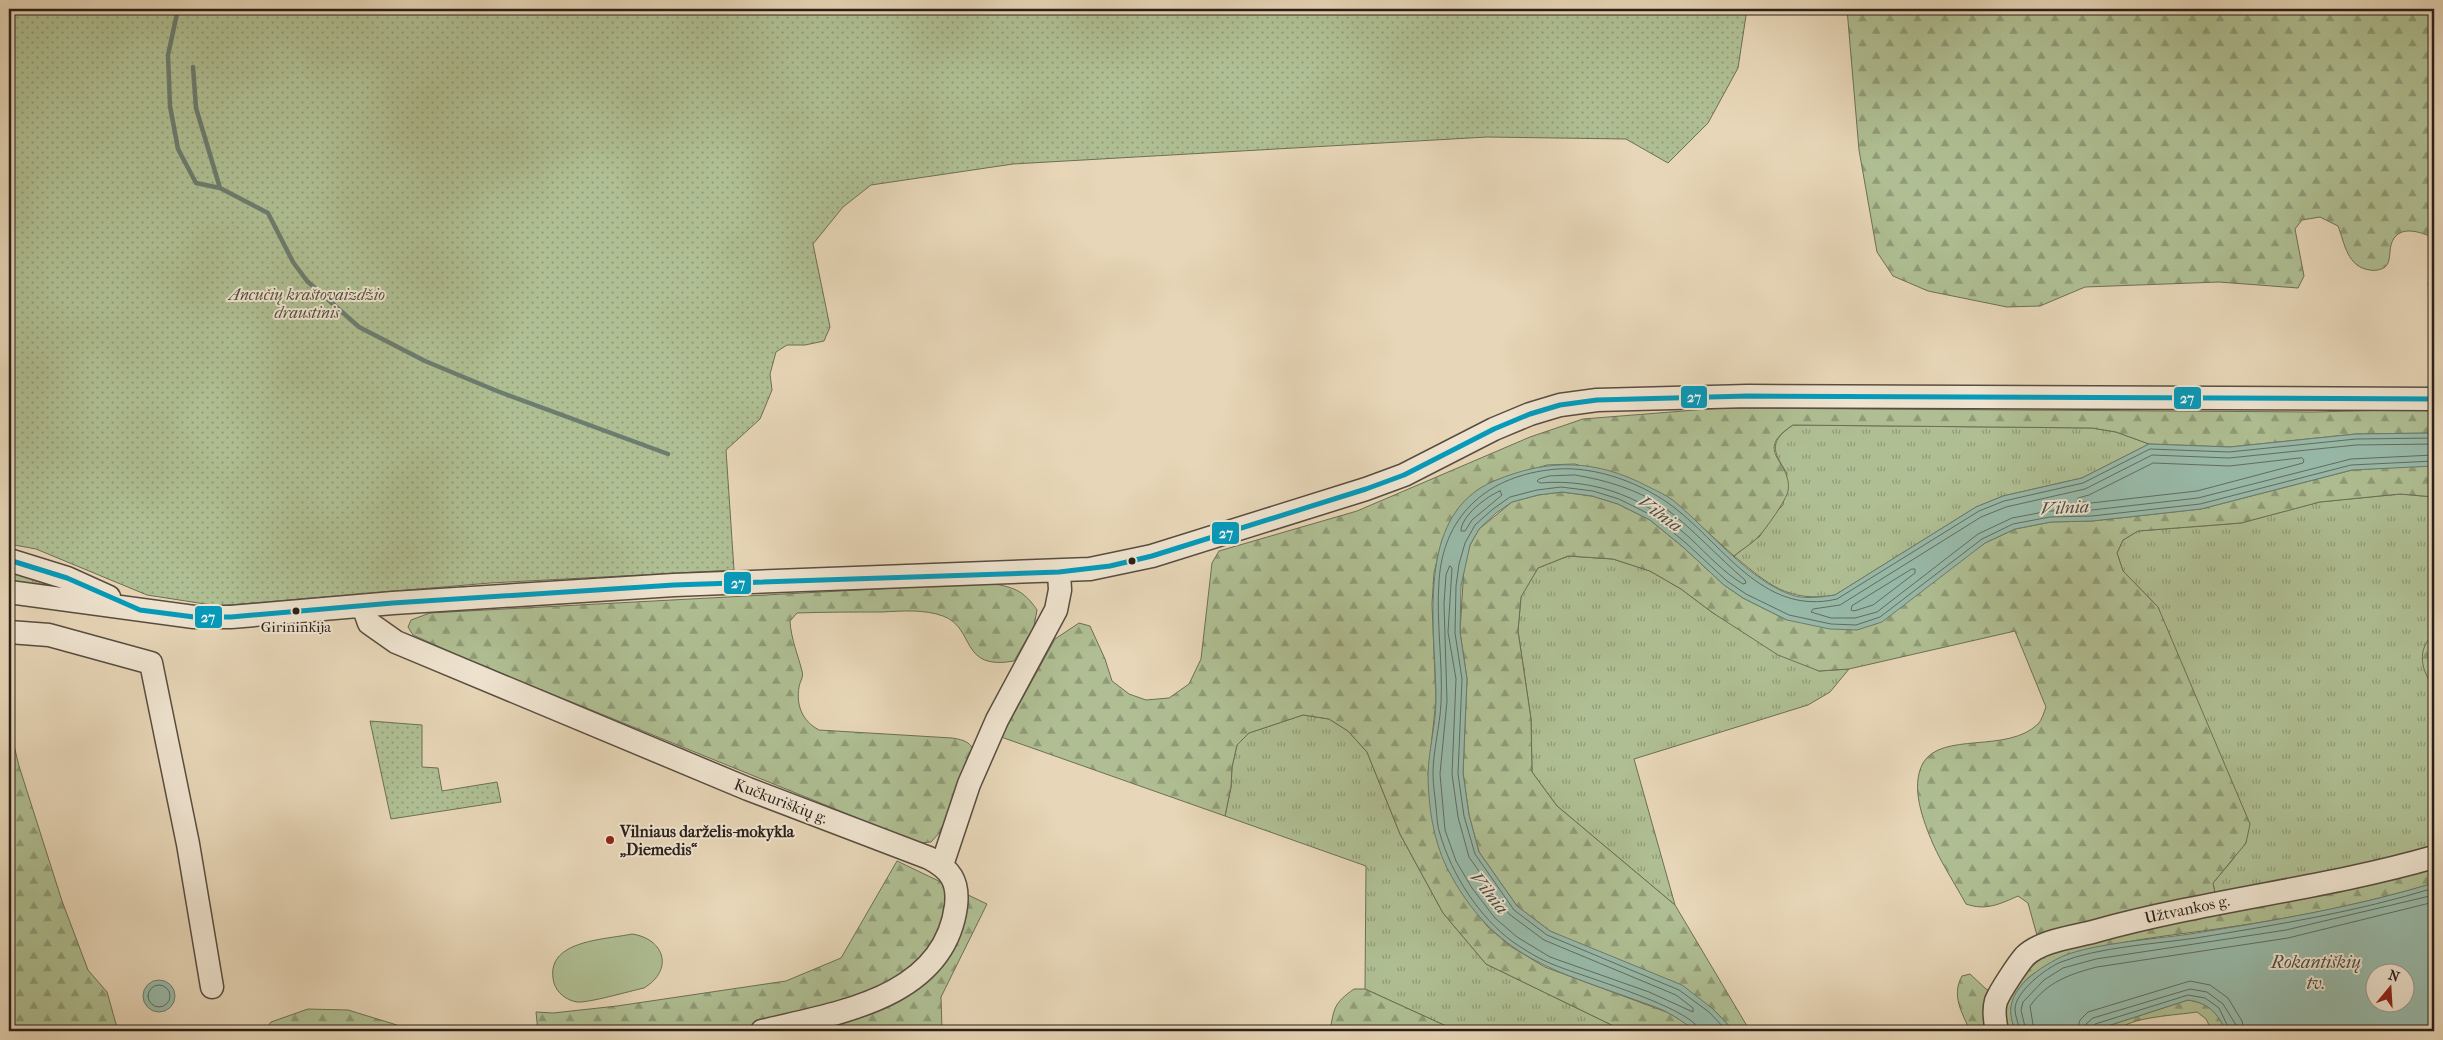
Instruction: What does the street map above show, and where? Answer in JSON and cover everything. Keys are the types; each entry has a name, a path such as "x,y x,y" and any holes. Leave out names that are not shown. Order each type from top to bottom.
{"street":[{"path":"9,592 194,617 231,617 363,606 777,580 1059,572 1110,566 1152,556 1366,489 1404,475 1494,429 1530,414 1560,405 1597,400 1748,396 2434,399"},
{"path":"9,560 67,578 140,610"},
{"path":"762,1031 873,1002 896,990 925,968 949,935 954,919 957,898 955,877 942,865 969,784 997,720 1056,610 1060,590 1059,572"},
{"name":"Kučkuriškių g.","path":"363,606 369,624 402,645 748,789 942,865"},
{"path":"9,632 49,635 151,663 188,844 212,987"},
{"name":"Užtvankos g.","path":"1997,1031 1996,1001 2026,956 2047,944 2146,917 2390,869 2434,857"}],"green space":[{"name":"Ancučių kraštovaizdžio draustinis","path":"9,9 1747,9 1738,68 1708,123 1668,163 1626,139 1487,137 1013,164 871,185 843,207 813,244 830,327 824,341 805,345 787,345 776,352 770,374 772,390 760,419 726,450 734,570 490,583 218,606 147,595 36,549 9,544"},
{"path":"1847,9 2434,9 2434,238 2423,233 2410,231 2398,234 2391,245 2387,265 2382,269 2372,270 2362,268 2352,260 2345,247 2338,226 2320,217 2302,220 2295,229 2304,276 2298,288 2219,282 2085,287 2040,306 2007,307 1928,291 1893,276 1877,252 1859,150"},
{"path":"2434,271 2434,304 2428,284"},
{"path":"1721,408 2313,412 2434,409 2434,433 2356,434 2230,447 2149,444 2116,432 2092,428 1793,425 1781,434 1775,442 1774,450 1788,481 1787,495 1762,533 1734,556 1671,499 1575,464 1547,465 1491,482 1456,512 1442,540 1434,573 1432,604 1436,701 1428,774 1446,866 1463,894 1487,926 1510,946 1545,967 1669,1013 1698,1031 1624,1031 1486,964 1443,913 1400,834 1367,752 1348,731 1329,719 1303,715 1249,733 1237,745 1225,816 1001,737 1055,639 1079,623 1090,626 1105,659 1112,681 1129,694 1146,700 1169,698 1189,684 1201,659 1212,563 1219,551 1357,511 1530,437 1583,419"},
{"path":"1793,425 2092,428 2116,432 2149,444 2082,478 2003,496 1976,507 1835,595 1819,597 1791,594 1780,589 1769,583 1734,556 1760,536 1770,518 1783,505 1787,473 1778,458 1775,447 1780,436"},
{"path":"2434,466 2434,497 2400,494 2320,502 2241,523 2138,531 2123,540 2117,553 2123,571 2158,607 2250,824 2246,843 2213,883 2218,908 2434,864 2434,883 2384,897 2307,914 2131,941 2082,952 2038,971 2024,982 2012,1005 2011,1014 2016,1031 1970,1031 1959,1004 1957,990 1962,976 1970,974 1986,989 2005,999 2018,978 2043,957 2028,903 2018,896 1986,907 1966,904 1940,859 1929,835 1919,804 1919,772 1923,763 1932,753 1960,745 2010,738 2025,733 2038,724 2046,707 2015,631 1849,669 1819,671 1778,655 1713,613 1681,589 1650,571 1613,559 1568,556 1538,568 1521,597 1518,631 1531,719 1532,772 1557,806 1675,905 1750,1031 1734,1031 1713,1009 1550,931 1517,906 1479,852 1469,815 1463,773 1467,679 1460,632 1464,566 1470,545 1479,529 1512,502 1538,495 1562,492 1592,496 1618,504 1650,520 1724,585 1743,598 1787,620 1960,560 1985,543 2015,529 2051,522 2092,521 2201,509 2352,470"},
{"path":"2400,494 2434,497 2434,634 2429,639 2434,687 2434,864 2218,908 2213,883 2234,858 2158,607 2123,571 2117,553 2123,540 2138,531 2241,523 2319,502"},
{"path":"1568,556 1613,559 1650,571 1681,589 1713,613 1819,671 1849,669 1830,692 1808,705 1634,759 1675,905 1557,806 1532,772 1531,719 1518,631 1521,596 1538,568"},
{"path":"9,566 44,583 41,587 9,583"},
{"path":"989,583 1022,593 1037,610 1034,626 1014,661 997,662 984,660 970,647 953,622 943,616 928,612 797,613 790,621 793,641 802,673 798,700 801,712 813,726 819,730 952,738 967,742 972,747 976,755 940,832 931,842 919,843 473,662 413,635 408,627 411,620 430,613"},
{"path":"2434,634 2434,687 2426,674 2422,660 2425,646"},
{"path":"1303,715 1329,719 1348,731 1367,752 1400,834 1443,913 1486,964 1624,1031 1457,1031 1365,989 1366,866 1225,816 1237,745 1249,733"},
{"path":"370,721 422,725 422,767 438,768 442,791 497,782 501,802 391,819"},
{"path":"9,725 19,766 62,901 88,970 107,992 116,1024 122,1031 9,1031"},
{"path":"897,861 987,904 941,997 942,1031 538,1031 536,1012 553,1013 617,1006 786,981 841,958"},
{"path":"632,934 652,942 662,956 659,973 644,988 583,1002 566,998 557,990 554,983 553,969 558,958 566,950 592,941"},
{"path":"1354,989 1365,989 1457,1031 1330,1031 1336,1007 1342,998"},
{"path":"2188,1000 2207,1006 2216,1013 2226,1031 2212,1031 2206,1019 2197,1012 2142,1020 2123,1026 2118,1031 2092,1031"},
{"path":"308,1009 348,1010 397,1025 403,1031 264,1031 271,1022"}],"water":[{"name":"Vilnia","path":"2434,433 2434,466 2352,470 2201,509 2092,521 2051,522 2015,529 1985,543 1882,622 1857,630 1830,629 1787,620 1743,598 1724,585 1650,520 1618,504 1592,496 1562,492 1538,495 1512,502 1496,513 1479,529 1470,545 1461,586 1460,632 1467,679 1463,773 1469,815 1479,852 1517,906 1550,931 1682,985 1713,1009 1734,1031 1708,1032 1696,1030 1661,1009 1582,981 1530,958 1507,942 1486,923 1466,899 1442,857 1432,822 1428,785 1436,699 1433,609 1435,577 1440,547 1451,520 1468,497 1494,481 1534,468 1553,465 1591,467 1610,471 1662,493 1674,501 1747,568 1779,590 1795,596 1815,597 1835,595 1976,507 2003,496 2082,478 2149,444 2230,447 2356,434"},
{"name":"Rokantiškių tv.","path":"2434,883 2434,1031 2226,1031 2212,1010 2195,1001 2188,1000 2092,1031 2016,1031 2011,1019 2014,997 2027,979 2057,959 2084,949 2190,934 2374,899"},
{"path":"159,980 165,981 170,985 174,990 174,1002 170,1007 165,1011 159,1012 153,1011 148,1007 144,1002 143,996 144,990 148,985 153,981"}],"waterway":[{"path":"178,9 168,55 170,106 178,149 196,183 220,188 268,213 293,262 307,281 359,327 425,361 497,391 668,454"},
{"path":"193,67 196,108 220,188"}],"transit line":[{"name":"27","path":"9,560 67,578 140,610 194,617 231,617 393,603 674,585 1059,572 1110,566 1152,556 1366,489 1404,475 1494,429 1530,414 1560,405 1597,400 1748,396 2434,399"}],"place":[{"name":"Girininkija","path":"296,611"},
{"name":"Vilniaus darželis-mokykla „Diemedis“","path":"610,840"}]}
